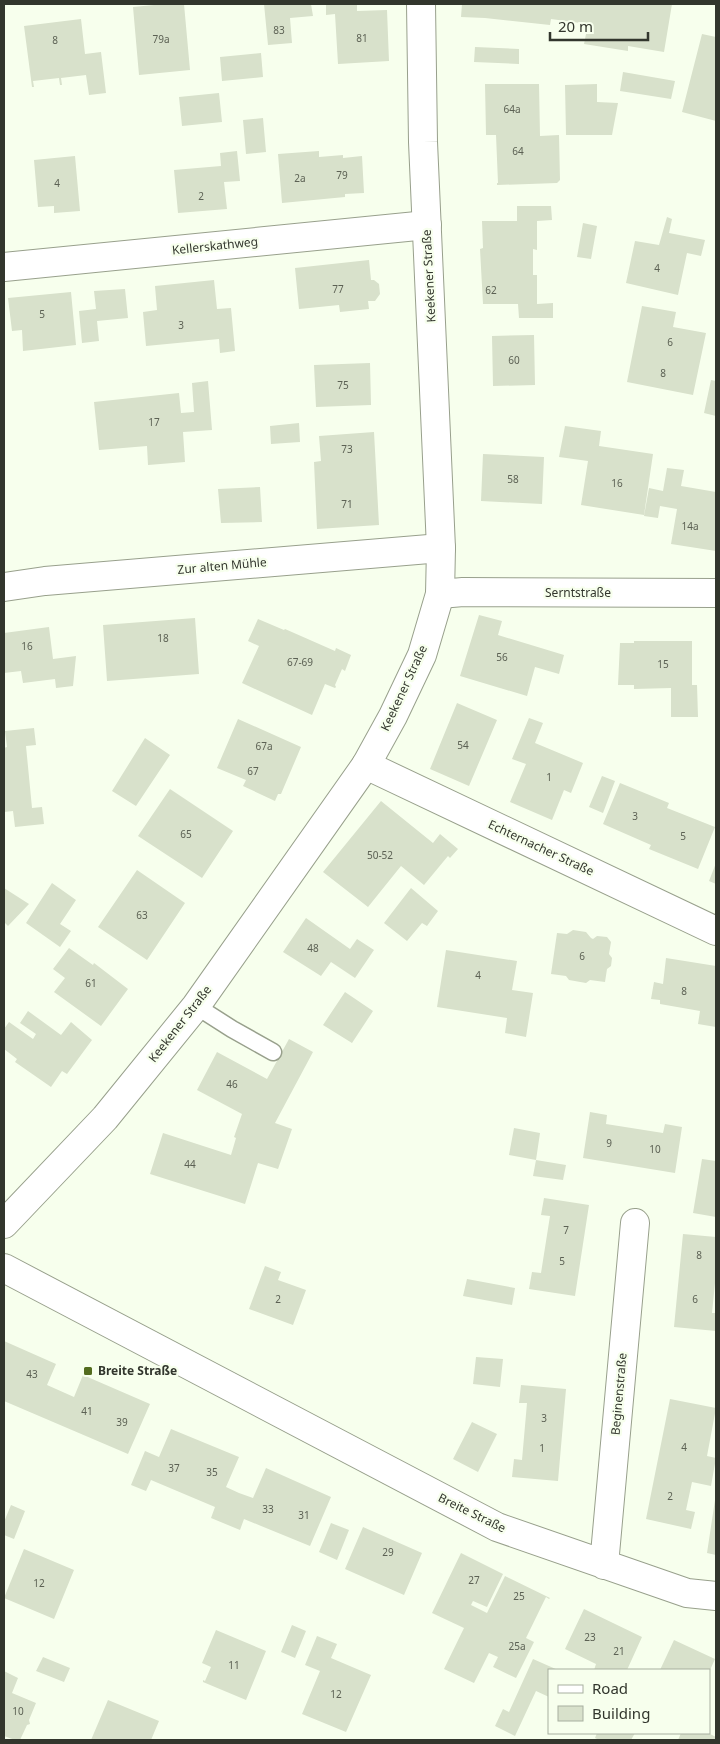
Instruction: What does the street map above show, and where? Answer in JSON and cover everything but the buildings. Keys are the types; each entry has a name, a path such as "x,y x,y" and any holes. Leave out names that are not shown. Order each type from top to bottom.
{"street":[{"name":"Keekener Straße","path":"6,1219 105,1118 196,1006 366,765 393,716 422,655 440,594 441,548 422,132 421,4"},
{"name":"Kellerskathweg","path":"4,267 427,225"},
{"name":"Zur alten Mühle","path":"4,587 45,581 441,548"},
{"name":"Serntstraße","path":"440,594 463,592 716,593"},
{"name":"Echternacher Straße","path":"366,765 716,931"},
{"name":"Beginenstraße","path":"604,1565 635,1223"},
{"name":"Breite Straße","path":"4,1268 496,1527 687,1593 716,1596"}],"lane":[{"path":"196,1006 273,1052"}],"place":[{"name":"Breite Straße","path":"88,1371"}]}
